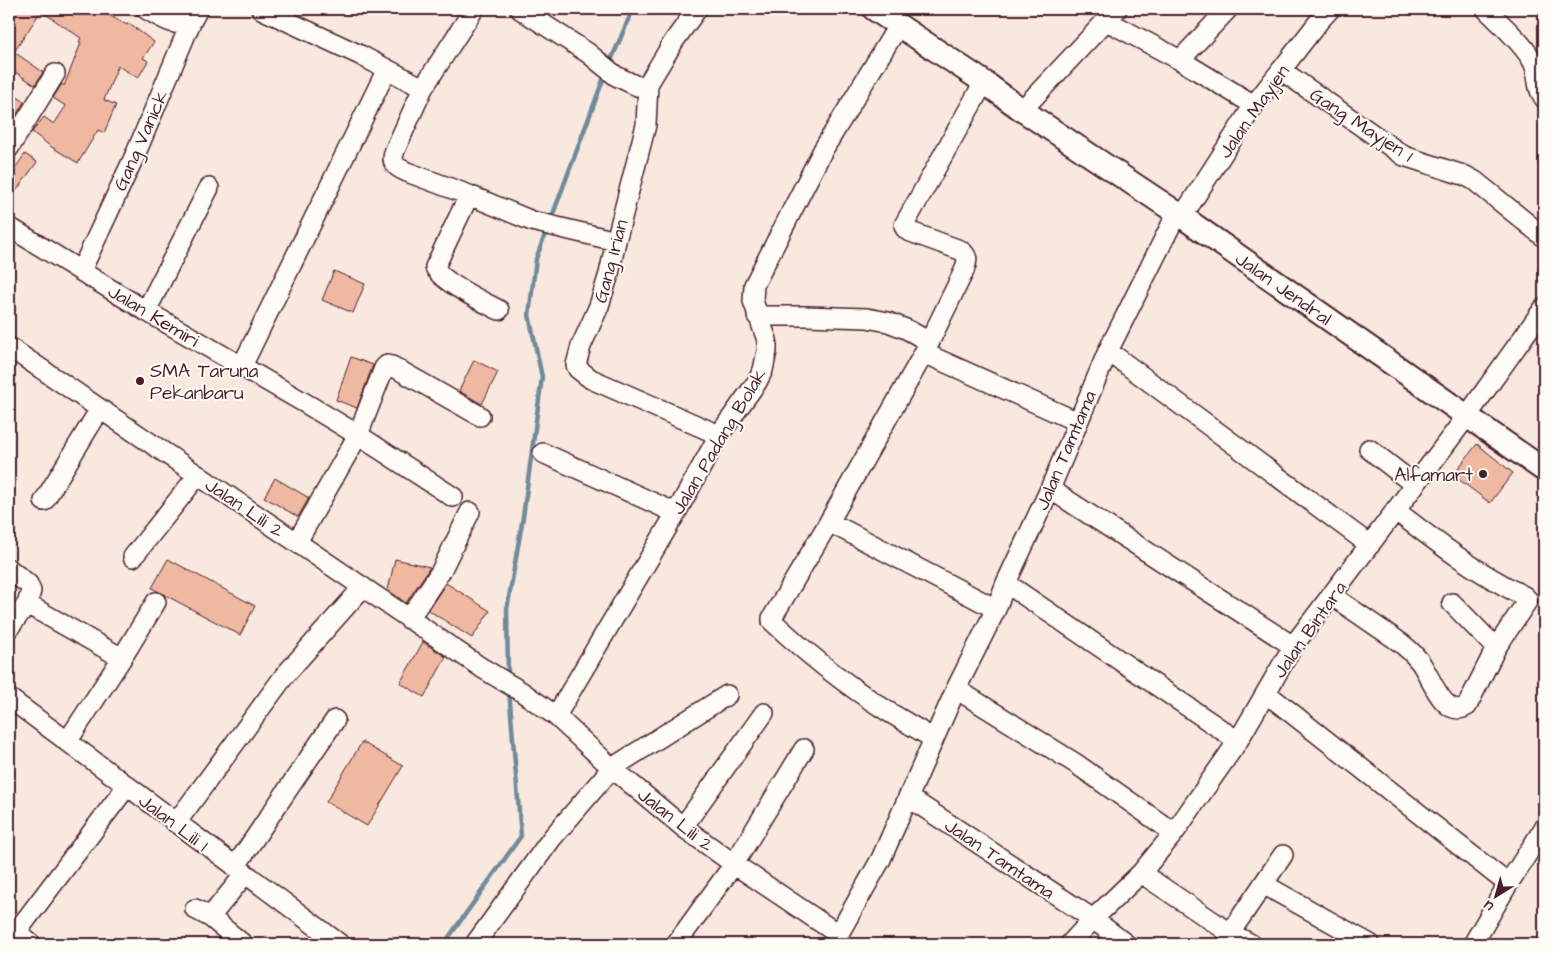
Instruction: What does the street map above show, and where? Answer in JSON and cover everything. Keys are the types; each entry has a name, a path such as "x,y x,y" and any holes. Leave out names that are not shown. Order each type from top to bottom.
{"main road":[{"name":"Jalan Jendral","path":"874,9 1180,215 1544,470"}],"street":[{"path":"146,9 182,25 195,15"},
{"path":"261,9 423,88"},
{"path":"474,9 423,88 395,150 393,156 394,164 408,172 532,221 616,241"},
{"path":"520,9 588,53 616,76 637,86 648,84"},
{"name":"Gang Irian","path":"696,9 648,84 646,125 607,282 582,346 576,367 591,379 719,435"},
{"path":"1180,60 1228,9"},
{"name":"Jalan Mayjen","path":"1180,215 1254,104 1330,9"},
{"path":"1486,9 1526,51 1533,61 1539,91 1544,98"},
{"name":"Gang Vanick","path":"81,271 136,153 195,15"},
{"path":"1022,110 1112,15 1180,60 1254,104"},
{"name":"Jalan Padang Bolak","path":"556,716 676,513 719,435 757,382 763,370 767,340 753,301 754,285 823,150 898,26"},
{"path":"242,366 387,69"},
{"name":"Gang Mayjen 1","path":"1282,70 1404,156 1466,176 1475,181 1544,237"},
{"path":"9,148 55,74"},
{"path":"934,739 881,707 827,669 772,620 772,617 829,522 927,347 964,271 968,259 966,254 960,250 908,231 904,224 984,82"},
{"path":"146,311 209,188"},
{"path":"469,195 435,267 437,272 447,280 500,310"},
{"name":"Jalan Tamtama","path":"835,939 881,859 956,689 996,609 1006,583 1050,489 1108,351 1180,215"},
{"name":"Jalan Kemiri","path":"9,227 146,311 358,435 453,497"},
{"name":"Jalan Bintara","path":"1070,944 1141,873 1174,833 1238,741 1293,646 1415,485 1544,308"},
{"path":"758,316 868,318 888,322 906,329 927,347 1078,422"},
{"name":"Jalan Lili 2","path":"9,347 409,619 556,716 612,768 683,827 835,939"},
{"path":"1108,351 1370,545"},
{"path":"297,542 358,435 384,368 392,366 480,416"},
{"path":"44,500 100,409"},
{"path":"1369,449 1415,485"},
{"path":"543,453 676,513"},
{"path":"133,557 198,475"},
{"path":"1050,489 1293,646"},
{"path":"1331,595 1408,648 1420,662 1445,704 1458,710 1467,706 1496,648 1528,600 1467,564 1396,510"},
{"path":"409,619 441,571 470,512"},
{"path":"829,522 996,609"},
{"path":"9,569 28,584 32,591 27,604 9,628"},
{"path":"1006,583 1238,741"},
{"path":"176,823 285,675 363,587"},
{"path":"67,742 156,602"},
{"path":"1452,603 1496,648"},
{"path":"27,604 122,658"},
{"path":"956,689 1075,763 1174,833"},
{"path":"1266,693 1508,884"},
{"path":"475,944 552,838 612,768 727,696"},
{"name":"Jalan Lili 1","path":"9,698 340,944"},
{"path":"683,827 764,713"},
{"path":"243,944 202,913 240,870 335,720"},
{"path":"676,944 734,864 804,749"},
{"path":"16,937 127,786"},
{"name":"Jalan Tamtama","path":"908,797 1093,919 1126,944"},
{"path":"1473,944 1544,828"},
{"path":"1230,932 1283,855"},
{"path":"1141,873 1251,944"},
{"path":"1263,884 1370,944"}],"building":[{"path":"9,9 98,9 127,25 128,23 154,42 143,58 148,61 138,78 118,66 104,100 116,105 104,133 98,130 78,163 50,146 32,132 44,117 54,124 66,106 53,98 62,84 64,86 81,43 79,42 81,38 41,11 14,52 43,72 35,85 9,68"},
{"path":"9,90 24,102 14,119 9,115"},
{"path":"25,154 37,162 9,201 9,177"},
{"path":"334,271 365,284 353,313 322,300"},
{"path":"351,357 373,365 357,408 336,400"},
{"path":"474,360 498,372 482,404 459,391"},
{"name":"Alfamart","path":"1477,444 1513,473 1490,503 1453,475"},
{"path":"275,478 309,498 298,517 264,497"},
{"path":"168,559 255,606 240,635 152,588"},
{"path":"395,559 430,567 406,603 388,590"},
{"path":"446,583 490,611 472,638 428,610"},
{"path":"423,642 446,657 424,697 400,683"},
{"path":"362,742 403,766 367,826 326,802"}],"waterway":[{"path":"609,65 633,9"},
{"path":"550,222 606,72"},
{"path":"508,677 507,609 523,517 542,377 529,315 536,259 547,229"},
{"path":"444,944 521,836 509,690"}],"place":[{"name":"SMA Taruna Pekanbaru","path":"140,381"},
{"name":"Alfamart","path":"1483,474"}]}
